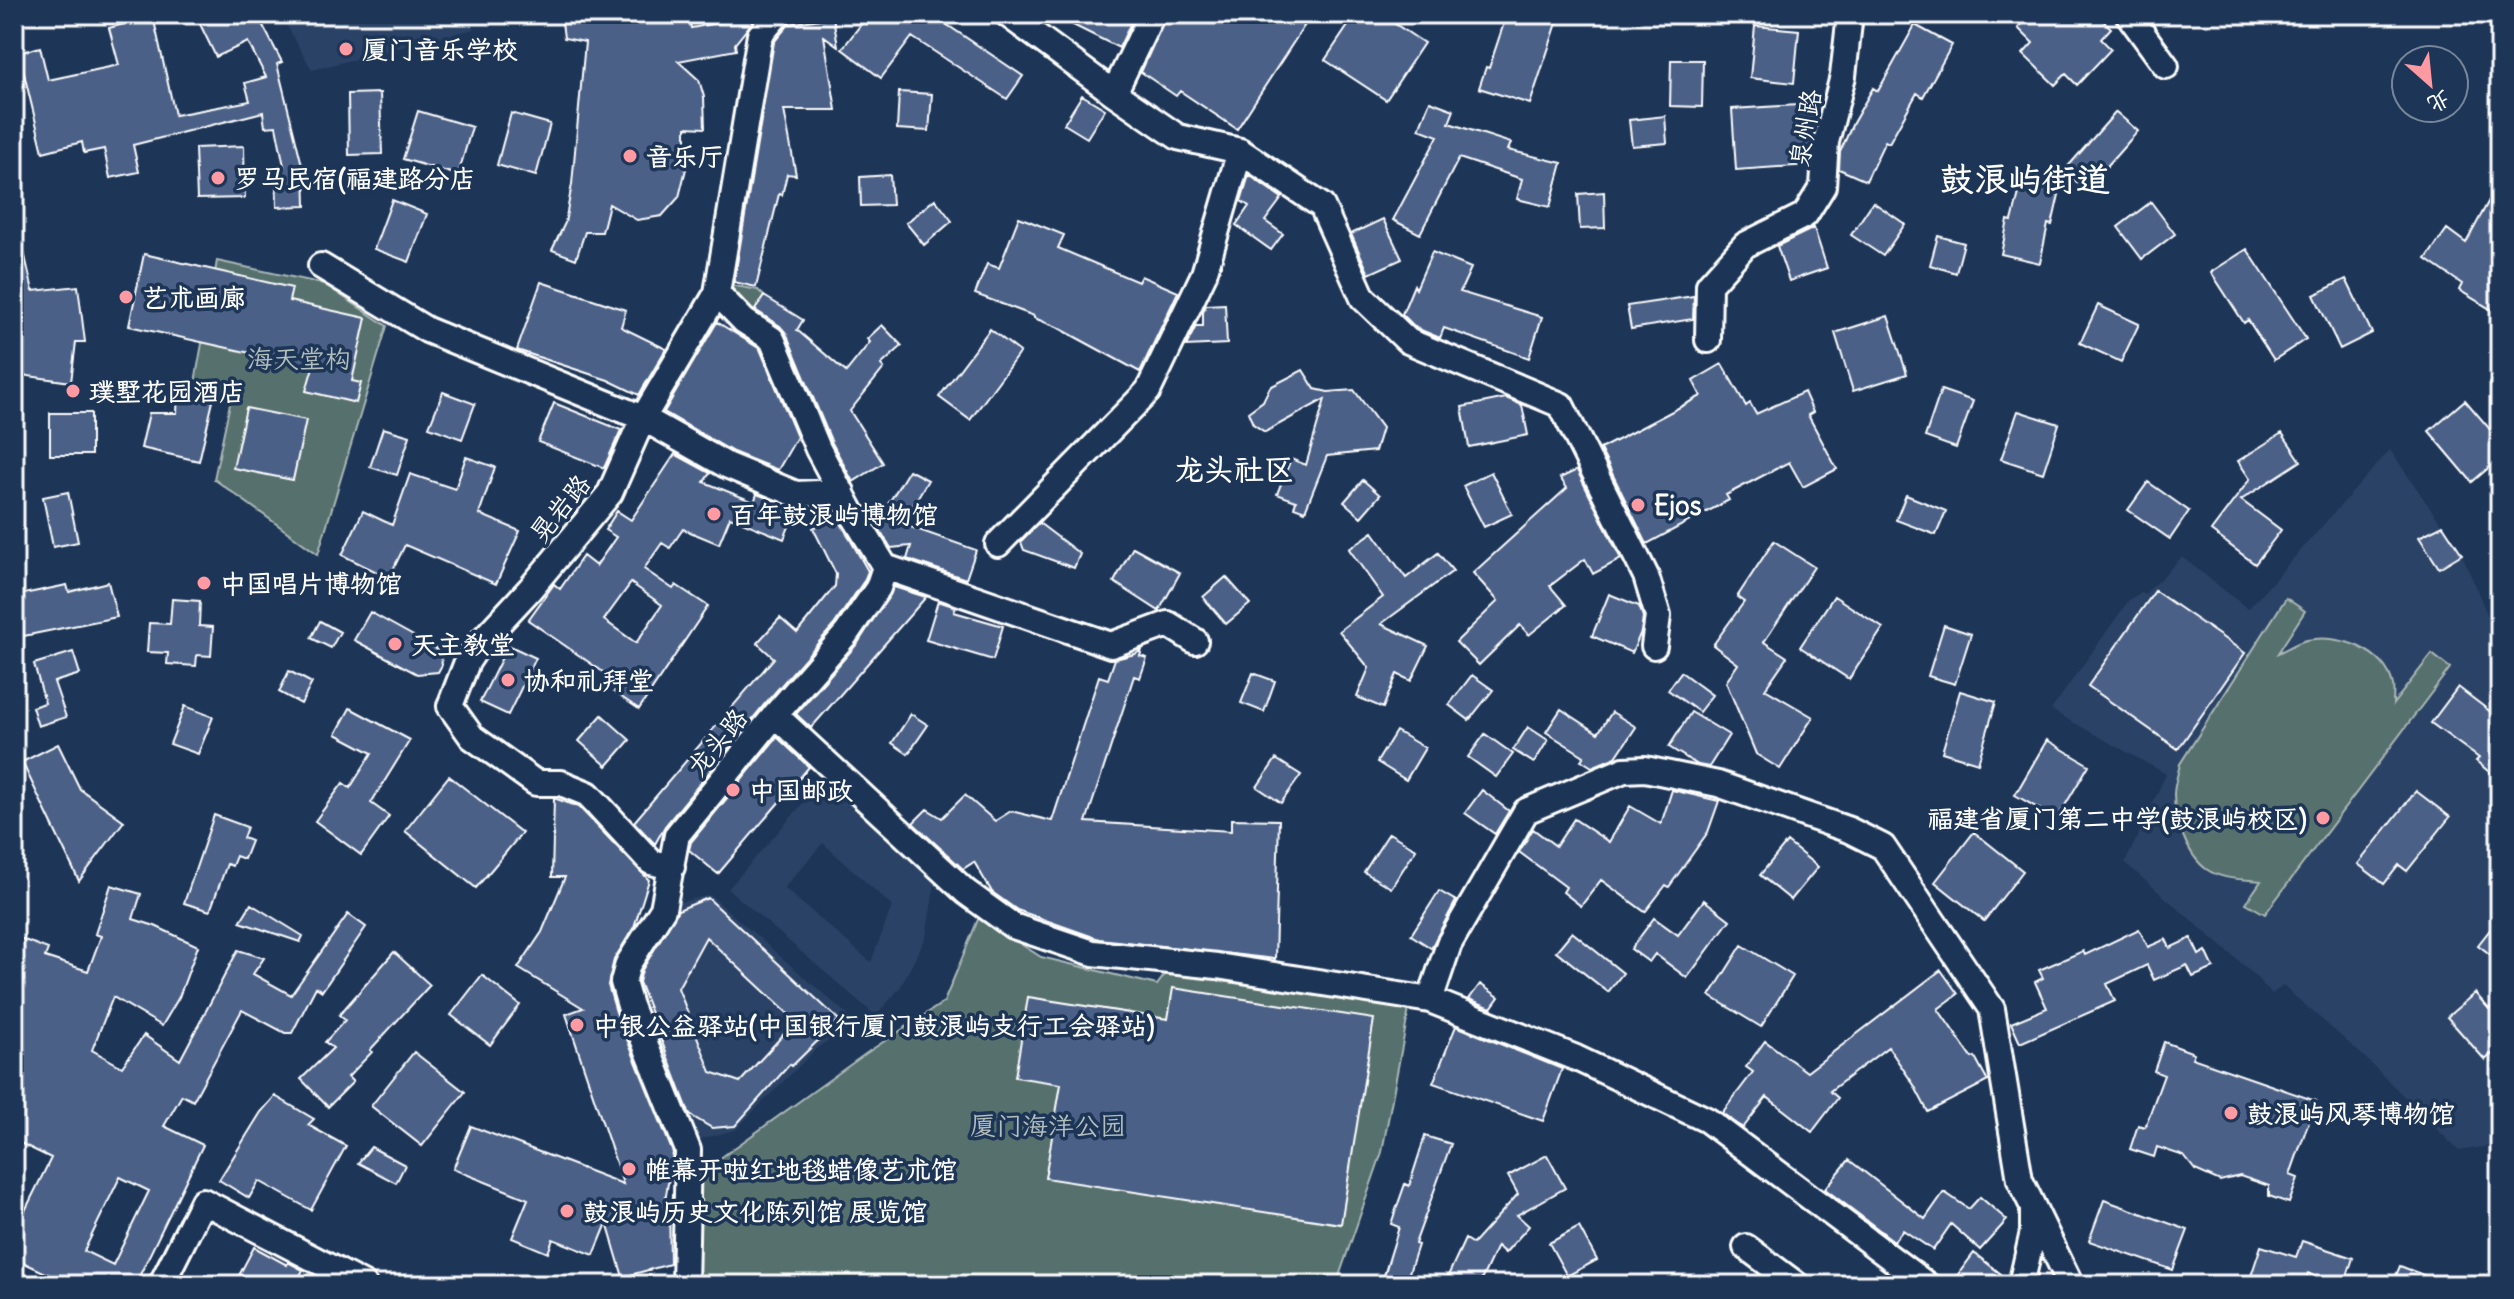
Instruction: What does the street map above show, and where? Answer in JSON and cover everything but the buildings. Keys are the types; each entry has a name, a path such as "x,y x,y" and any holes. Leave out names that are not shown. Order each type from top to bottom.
{"street":[{"name":"晃岩路","path":"672,867 651,862 588,794 561,783 536,783 472,737 450,706 467,662 479,644 530,589 610,493 643,418 717,293 760,35 778,14"},
{"path":"1007,14 1178,137 1240,151 1322,206 1363,298 1408,341 1561,405 1638,555 1658,616 1654,646"},
{"path":"1114,93 1152,14"},
{"name":"泉州路","path":"1708,340 1709,285 1745,245 1805,215 1823,186 1826,142 1843,76 1850,14"},
{"path":"2128,14 2166,66"},
{"path":"998,544 1148,391 1204,274 1240,151"},
{"path":"321,266 427,330 643,418 726,465 796,494 842,492"},
{"path":"717,293 744,321 772,339 818,449 885,567 1111,645 1168,624 1195,641"},
{"name":"龙头路","path":"685,1285 688,1150 630,1006 623,982 628,964 663,909 677,835 846,634 878,588 885,567"},
{"path":"775,715 966,892 1013,926 1093,953 1217,966 1430,1000 1576,1058 1707,1120 1927,1285"},
{"path":"1430,1000 1449,944 1526,811 1624,770 1645,769 1718,784 1849,830 1883,847 1992,1009 2020,1180 2071,1285"},
{"path":"161,1285 203,1201 364,1285"},
{"path":"2021,1285 2033,1232 2033,1206"},
{"path":"1746,1247 1797,1285"}],"shaded area":[{"name":"厦门音乐学校","path":"280,14 467,14 474,29 312,70"},
{"name":"福建省厦门第二中学(鼓浪屿校区)","path":"2390,450 2462,554 2497,638 2492,661 2500,668 2500,1144 2459,1151 2359,1052 2283,986 2272,994 2248,969 2125,863 2166,774 2051,710 2129,600 2141,592 2145,594 2182,557 2248,609"},
{"path":"826,777 936,877 926,937 900,988 876,1016 728,889","holes":["823,843 892,906 871,962 784,888"]},
{"path":"710,895 849,1016 845,1030 817,1048 735,1130 694,1141 613,976 647,910"}],"green space":[{"name":"海天堂构","path":"217,261 324,284 387,326 318,554 214,479 232,394 195,382"},
{"path":"730,285 758,290 764,296 750,319 729,289"},
{"path":"2286,598 2305,611 2278,653 2303,641 2320,638 2359,647 2381,662 2388,673 2393,685 2393,704 2432,654 2450,668 2265,914 2246,903 2261,881 2219,875 2206,869 2193,855 2179,825 2174,791 2180,764"},
{"name":"厦门海洋公园","path":"979,917 1041,957 1157,985 1172,965 1410,1004 1382,1152 1336,1285 930,1285 890,1279 890,1285 700,1285 695,1199 705,1169 868,1052 944,1002"}],"place":[{"name":"厦门音乐学校","path":"346,49"},
{"name":"音乐厅","path":"630,156"},
{"name":"罗马民宿(福建路分店","path":"218,178"},
{"name":"艺术画廊","path":"126,297"},
{"name":"璞墅花园酒店","path":"73,391"},
{"name":"Ejos","path":"1638,505"},
{"name":"百年鼓浪屿博物馆","path":"714,514"},
{"name":"中国唱片博物馆","path":"204,583"},
{"name":"天主教堂","path":"395,644"},
{"name":"协和礼拜堂","path":"508,680"},
{"name":"中国邮政","path":"733,790"},
{"name":"福建省厦门第二中学(鼓浪屿校区)","path":"2323,818"},
{"name":"中银公益驿站(中国银行厦门鼓浪屿支行工会驿站)","path":"577,1025"},
{"name":"鼓浪屿风琴博物馆","path":"2231,1113"},
{"name":"帷幕开啦红地毯蜡像艺术馆","path":"629,1169"},
{"name":"鼓浪屿历史文化陈列馆 展览馆","path":"567,1211"}],"district":[{"name":"鼓浪屿街道","path":"2025,178"},
{"name":"龙头社区","path":"1234,469"}]}
